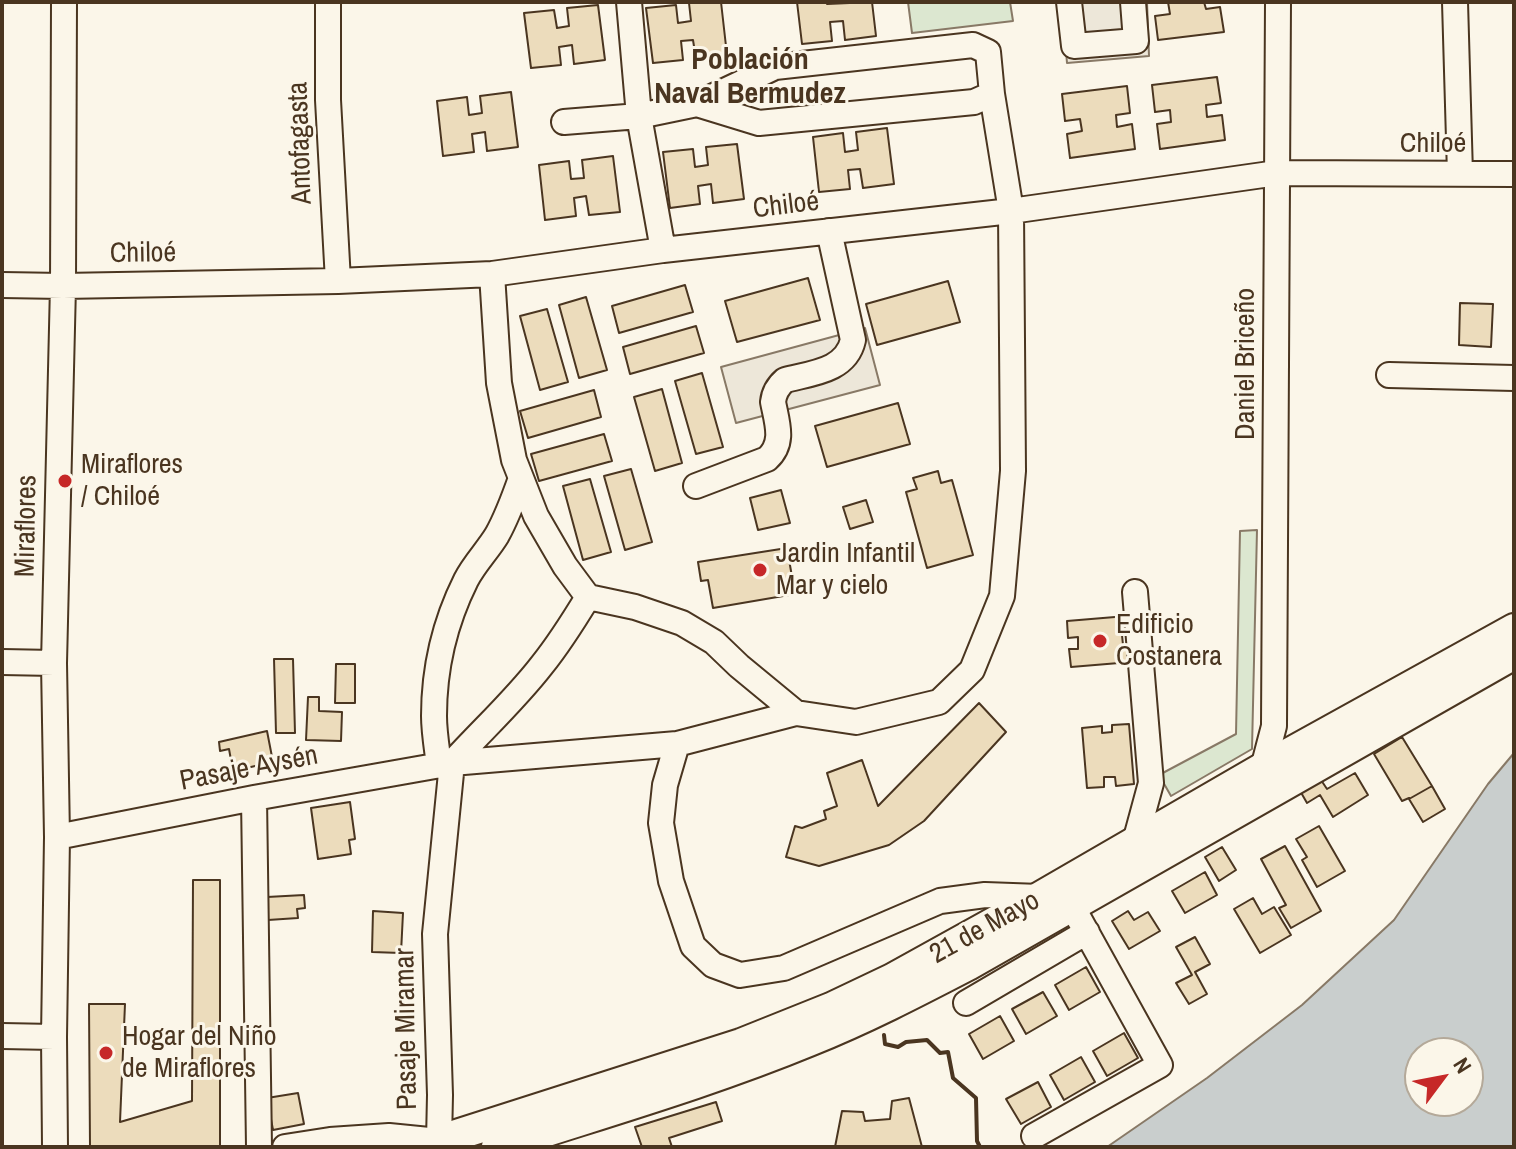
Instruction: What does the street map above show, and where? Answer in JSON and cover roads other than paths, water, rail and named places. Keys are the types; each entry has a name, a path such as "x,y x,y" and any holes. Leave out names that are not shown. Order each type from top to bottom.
{"main road":[{"name":"21 de Mayo","path":"429,1144 690,1062 786,1027 892,979 1310,741 1514,629"},
{"name":"21 de Mayo","path":"497,1147 701,1081 808,1042 968,965 1079,919 1514,654"}],"street":[{"name":"Miraflores","path":"55,1147 57,837 54,663 63,286 64,2"},
{"name":"Antofagasta","path":"328,2 328,100 338,281"},
{"path":"629,2 639,116 663,250"},
{"path":"1069,2 1074,46 1136,41 1133,2"},
{"name":"Daniel Briceño","path":"1263,768 1274,726 1278,2"},
{"path":"1455,2 1460,174"},
{"path":"492,274 499,383 514,460 536,516 565,566 588,597 635,607 682,623 714,642 796,713 856,722 939,702 972,670 1002,596 1013,471 1011,211 988,52 973,45 775,67 697,104 639,116 564,122"},
{"path":"697,104 759,123 974,102 992,94"},
{"name":"Chiloé","path":"2,285 338,281 492,274 663,250 1011,211 1277,173 1514,174"},
{"path":"696,486 773,454 779,441 773,402 780,384 835,366 848,355 853,340 829,231"},
{"path":"1389,375 1514,378"},
{"name":"Pasaje Miramar","path":"285,1147 389,1136 429,1144 440,1095 435,934 446,764 434,719 435,692 450,618 468,576 497,535 521,478"},
{"path":"1135,592 1151,783 1135,842"},
{"path":"446,764 515,697 542,665 588,597"},
{"path":"2,662 54,663"},
{"name":"Pasaje Aysén","path":"57,837 446,764 677,744 796,713"},
{"path":"1274,726 1310,741"},
{"path":"677,744 665,785 661,823 671,881 693,946 713,965 740,975 784,968 940,901 985,895 1040,897"},
{"path":"1151,783 1169,802 1189,811"},
{"path":"254,798 259,1147"},
{"path":"966,1003 1079,919 1160,1065 1034,1136"},
{"path":"2,1036 54,1037"}],"place":[{"name":"Miraflores / Chiloé","path":"65,481"},
{"name":"Jardin Infantil Mar y cielo","path":"760,570"},
{"name":"Edificio Costanera","path":"1100,641"},
{"name":"Hogar del Niño de Miraflores","path":"106,1053"}],"district":[{"name":"Población Naval Bermudez","path":"750,78"}]}
